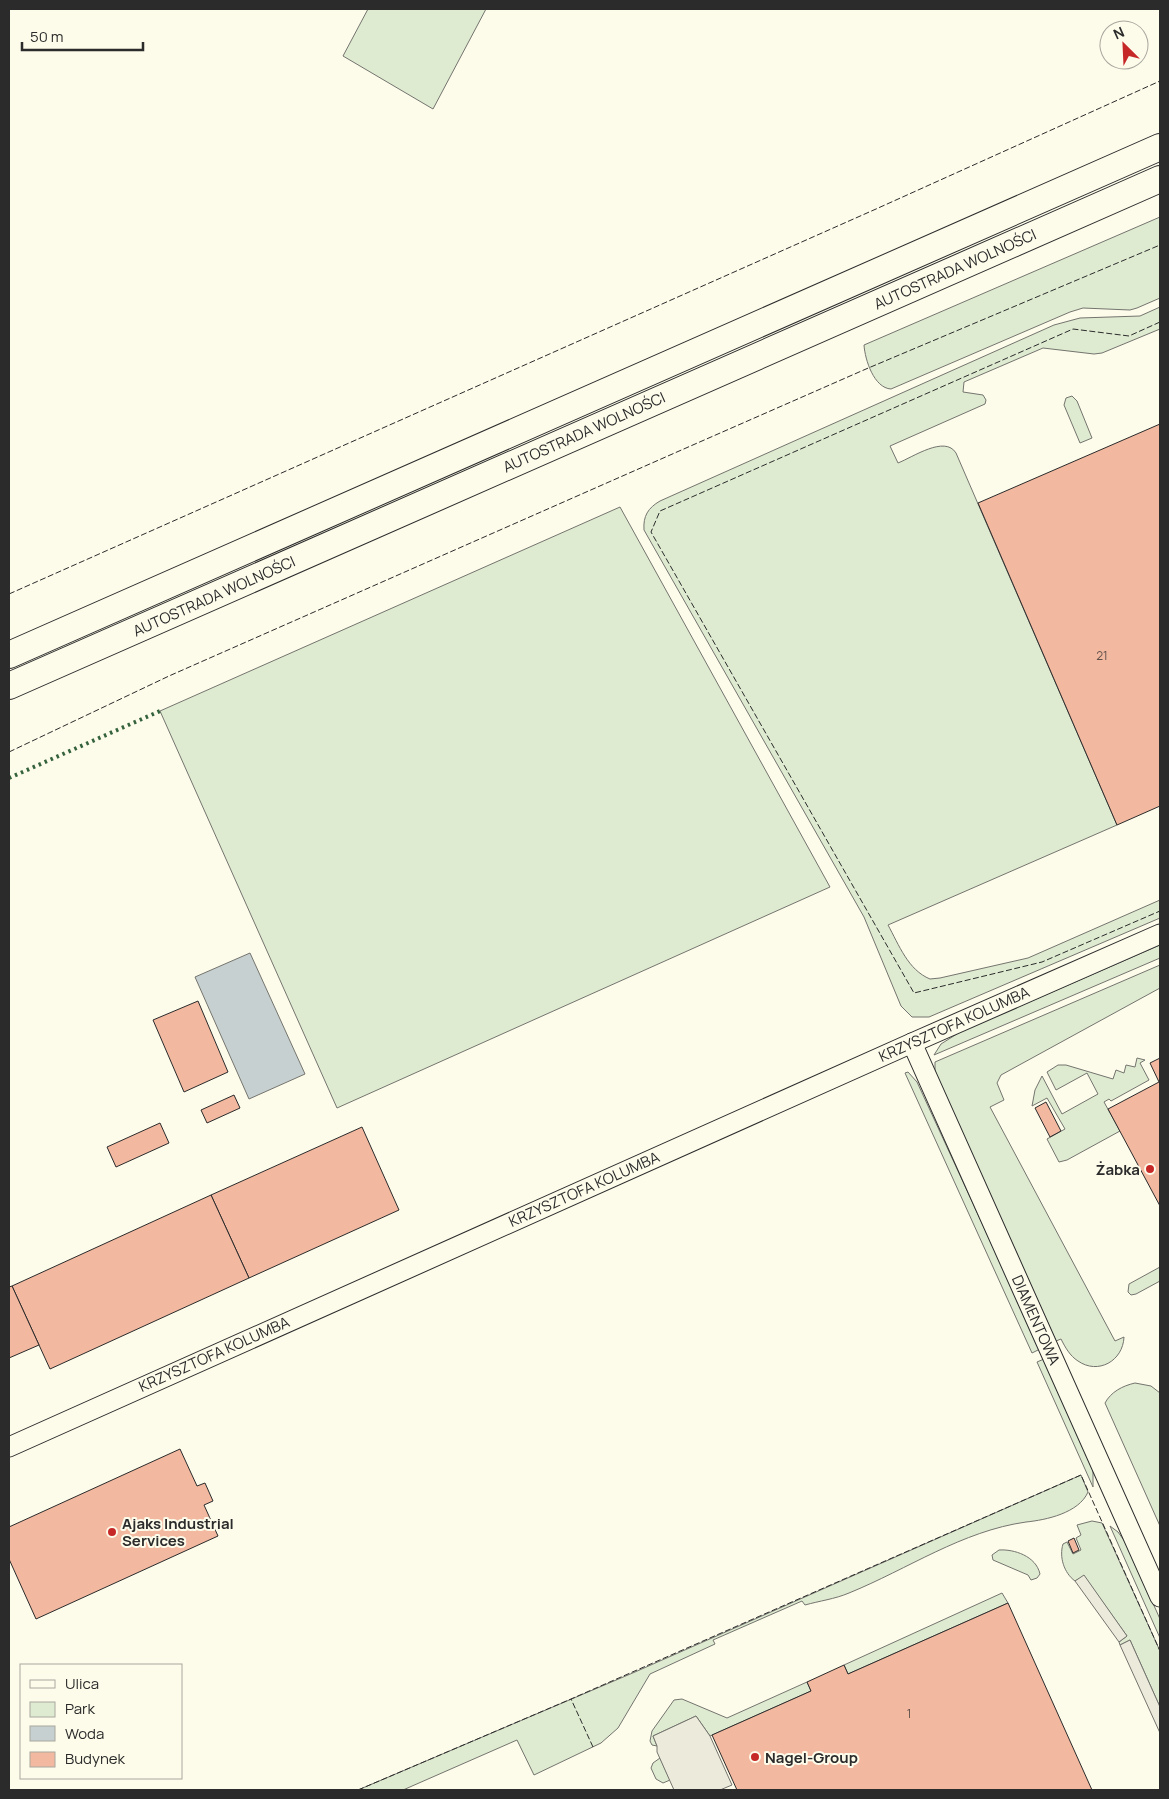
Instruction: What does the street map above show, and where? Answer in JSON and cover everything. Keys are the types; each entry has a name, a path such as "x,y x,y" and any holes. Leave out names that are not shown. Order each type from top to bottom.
{"highway":[{"name":"AUTOSTRADA WOLNOŚCI","path":"9,655 1160,148"},
{"name":"AUTOSTRADA WOLNOŚCI","path":"9,686 1160,178"}],"street":[{"name":"KRZYSZTOFA KOLUMBA","path":"9,1447 1160,934"},
{"name":"DIAMENTOWA","path":"912,1043 1160,1597"}],"green space":[{"path":"368,9 486,9 433,109 343,56"},
{"path":"1160,217 1160,298 1130,310 1083,308 1070,312 891,389 880,384 875,379 868,365 864,345"},
{"path":"1160,307 1160,329 1102,353 1094,354 1043,348 964,382 963,392 983,395 986,400 985,404 890,446 898,463 920,452 937,447 951,448 956,453 1117,825 888,925 900,949 922,975 930,979 940,978 1028,958 1160,900 1160,918 929,1017 912,1017 901,1006 864,917 644,530 645,517 649,510 660,501 1054,325 1080,318 1140,316"},
{"path":"1072,396 1077,401 1092,438 1080,443 1064,405 1066,398"},
{"path":"620,507 830,887 337,1108 160,711"},
{"path":"1160,945 1160,958 934,1055 941,1044 960,1032"},
{"path":"1160,965 1160,988 1001,1075 997,1083 1004,1100 990,1107 1115,1341 1124,1337 1123,1345 1114,1359 1101,1366 1093,1367 1075,1359 1061,1339 1056,1341 942,1089 935,1071 935,1062"},
{"path":"1137,1058 1145,1060 1140,1063 1149,1080 1111,1101 1109,1099 1104,1102 1120,1131 1067,1160 1059,1162 1047,1139 1065,1129 1047,1098 1032,1106 1035,1090 1042,1076 1062,1114 1098,1094 1087,1073 1056,1090 1047,1072 1058,1065 1066,1065 1113,1079 1116,1070 1124,1073 1126,1065 1135,1067"},
{"path":"908,1072 917,1082 1040,1349 1032,1353 905,1073"},
{"path":"1160,1267 1160,1281 1136,1294 1131,1295 1128,1292 1129,1284"},
{"path":"1044,1359 1093,1469 1093,1487 1037,1362"},
{"path":"1135,1383 1151,1386 1160,1393 1160,1526 1105,1403 1117,1390"},
{"path":"1081,1475 1088,1492 1084,1499 1070,1510 1052,1517 1002,1527 957,1542 844,1595 805,1605 802,1601 713,1640 715,1644 650,1674 618,1728 601,1743 534,1775 517,1740 403,1790 358,1790 635,1672"},
{"path":"1092,1521 1102,1523 1160,1651 1160,1707 1130,1640 1120,1645 1119,1642 1127,1636 1084,1576 1075,1581 1068,1574 1063,1564 1063,1544 1067,1542 1073,1554 1081,1550 1076,1538 1081,1535 1077,1525"},
{"path":"1110,1526 1118,1532 1126,1543 1160,1619 1160,1638"},
{"path":"999,1550 1018,1552 1024,1555 1034,1563 1040,1574 1037,1578 1031,1580 1028,1575 993,1560 992,1555"},
{"path":"1002,1593 1008,1603 848,1674 844,1665"},
{"path":"807,1682 811,1691 710,1736 696,1716 653,1736 657,1746 652,1745 650,1741 652,1731 674,1700 682,1699 727,1718"},
{"path":"660,1758 670,1780 663,1783 656,1779 651,1768 653,1763"}],"shaded area":[{"path":"1084,1575 1127,1636 1119,1642 1075,1581"},
{"path":"1130,1640 1160,1707 1160,1733 1120,1645"},
{"path":"696,1716 710,1736 732,1785 720,1790 674,1790 657,1752 653,1736"}],"water":[{"path":"250,953 305,1074 249,1099 195,977"}],"building":[{"path":"1160,424 1160,806 1117,825 978,503"},
{"path":"198,1001 228,1072 184,1092 153,1020"},
{"name":"Żabka","path":"1160,1058 1160,1206 1108,1109 1159,1082 1150,1063"},
{"path":"234,1095 240,1108 207,1123 201,1110"},
{"path":"1046,1102 1061,1131 1050,1137 1035,1108"},
{"path":"160,1123 169,1143 116,1167 107,1147"},
{"path":"362,1127 399,1210 249,1278 211,1195"},
{"path":"211,1195 249,1278 50,1369 12,1286"},
{"path":"12,1286 39,1345 9,1358 9,1287"},
{"name":"Ajaks Industrial Services","path":"180,1449 197,1486 205,1483 213,1501 204,1505 218,1536 36,1619 9,1559 9,1527"},
{"path":"1074,1538 1079,1550 1073,1553 1068,1541"},
{"path":"1008,1603 1092,1790 737,1790 712,1735 811,1691 807,1682 844,1665 848,1674"}],"hedge":[{"path":"9,778 160,711"}],"fence":[{"path":"9,594 1160,81"},
{"path":"9,752 169,676 686,448 866,369 1160,245"},
{"path":"1160,322 1129,336 1073,329 660,511 651,532 914,993 1042,962 1160,911"},
{"path":"593,1747 571,1699 1081,1475 1160,1651"},
{"path":"358,1790 571,1699"}],"place":[{"name":"Żabka","path":"1150,1169"},
{"name":"Ajaks Industrial Services","path":"112,1532"},
{"name":"Nagel-Group","path":"755,1757"}]}
